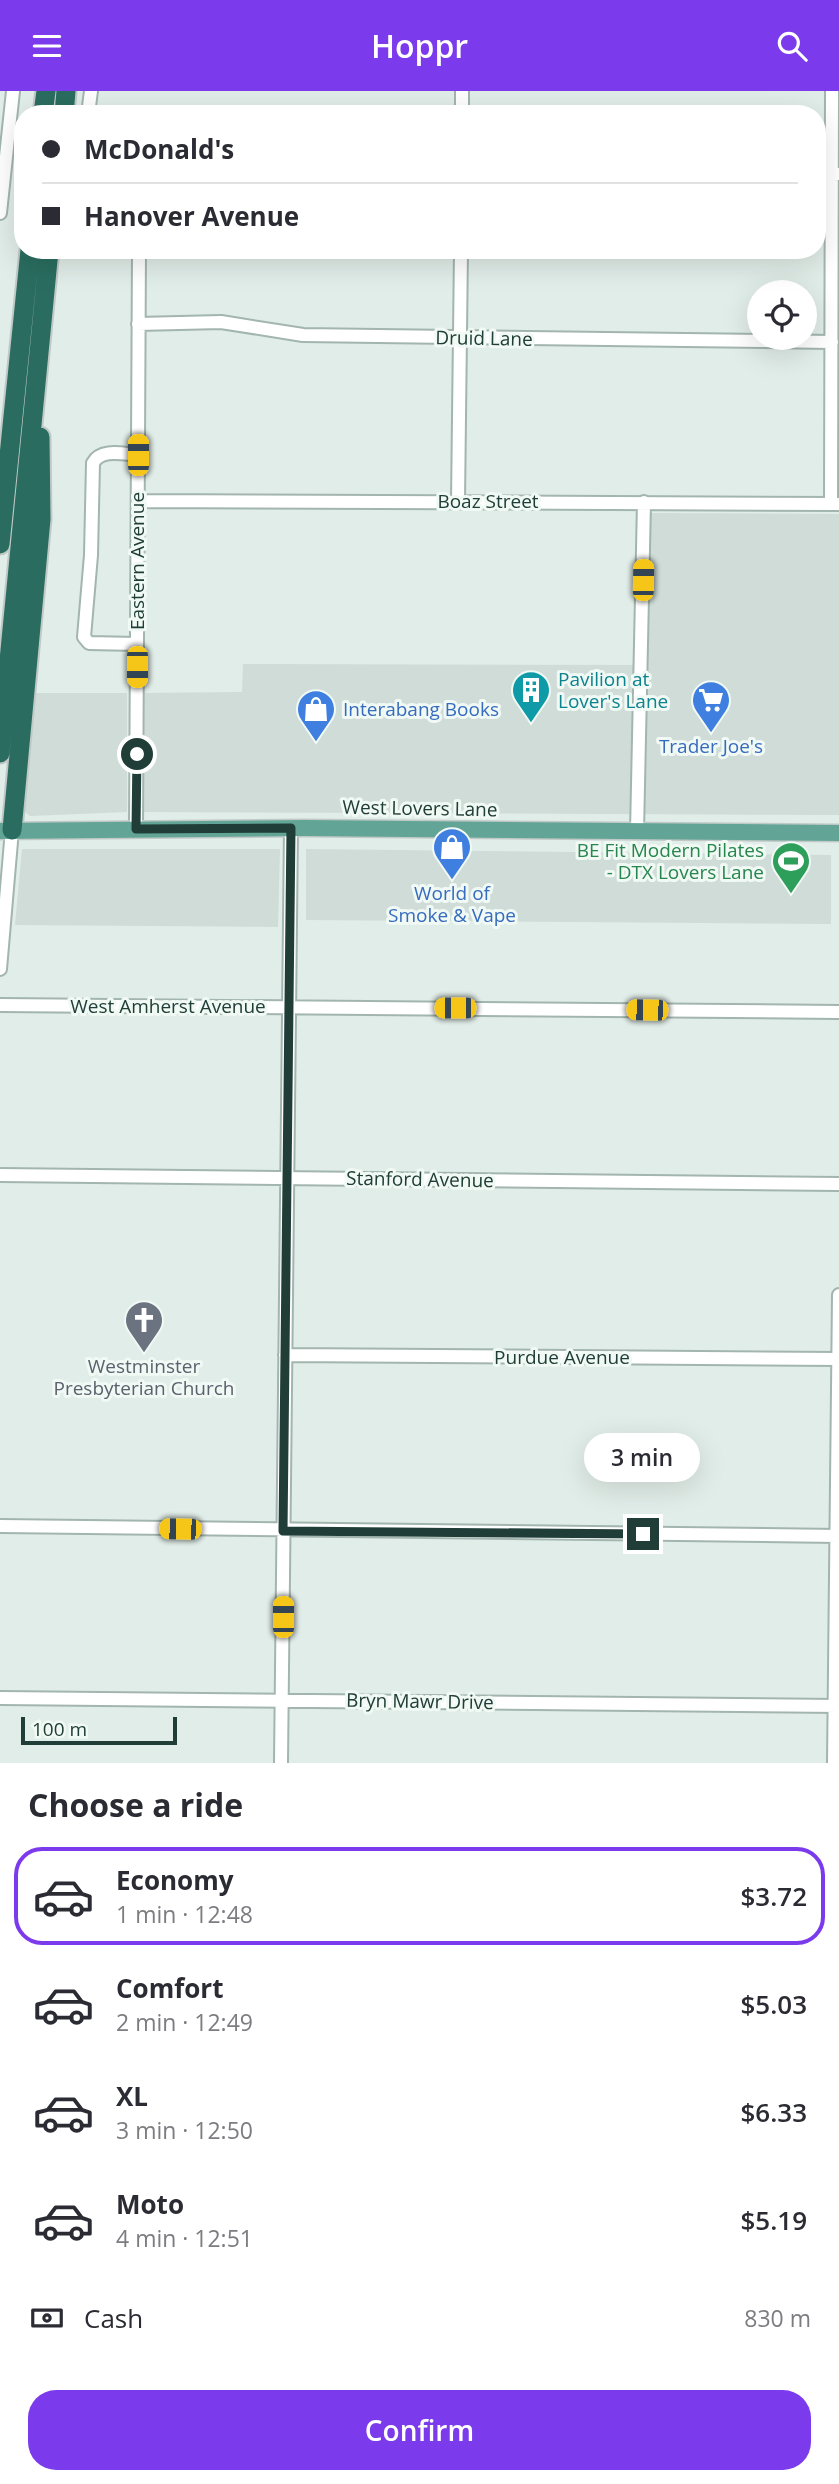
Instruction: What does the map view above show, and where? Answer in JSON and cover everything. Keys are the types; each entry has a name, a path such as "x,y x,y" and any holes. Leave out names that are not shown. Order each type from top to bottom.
{"highway":[{"path":"0,544 29,259"},
{"path":"0,753 49,259"},
{"path":"6,830 41,519 42,449 35,401"}],"main road":[{"name":"West Lovers Lane","path":"6,830 291,828 839,833"}],"street":[{"path":"0,213 2,165 13,91"},
{"path":"832,91 836,174 832,342 835,504"},
{"name":"Eastern Avenue","path":"136,829 139,259"},
{"path":"458,501 461,259"},
{"name":"Druid Lane","path":"138,324 221,322 303,335 832,342"},
{"path":"137,644 89,643 84,637 91,555 93,463 98,456 105,454 138,455"},
{"name":"Boaz Street","path":"138,501 835,504"},
{"path":"637,832 644,502"},
{"path":"281,1763 291,828"},
{"path":"0,969 6,830"},
{"name":"West Amherst Avenue","path":"0,1005 839,1012"},
{"name":"Stanford Avenue","path":"0,1175 839,1184"},
{"path":"834,1763 837,1706 839,1295"},
{"name":"Purdue Avenue","path":"285,1355 839,1359"},
{"path":"0,1526 838,1536"},
{"name":"Bryn Mawr Drive","path":"0,1698 837,1706"}],"shaded area":[{"path":"650,513 839,514 839,815 140,812 141,693 242,692 243,664 647,665"},
{"path":"32,693 127,693 127,812 30,816 24,811"},
{"path":"22,849 280,849 278,927 15,925"},
{"path":"306,849 831,855 831,924 306,920"}],"place":[{"name":"Pavilion at Lover's Lane","path":"531,724"},
{"name":"Trader Joe's","path":"711,734"},
{"name":"Interabang Books","path":"316,743"},
{"name":"World of Smoke & Vape","path":"452,881"},
{"name":"BE Fit Modern Pilates - DTX Lovers Lane","path":"791,895"},
{"name":"Westminster Presbyterian Church","path":"144,1354"}],"route":[{"path":"137,754 136,829 291,828 283,1531 643,1534"}]}
